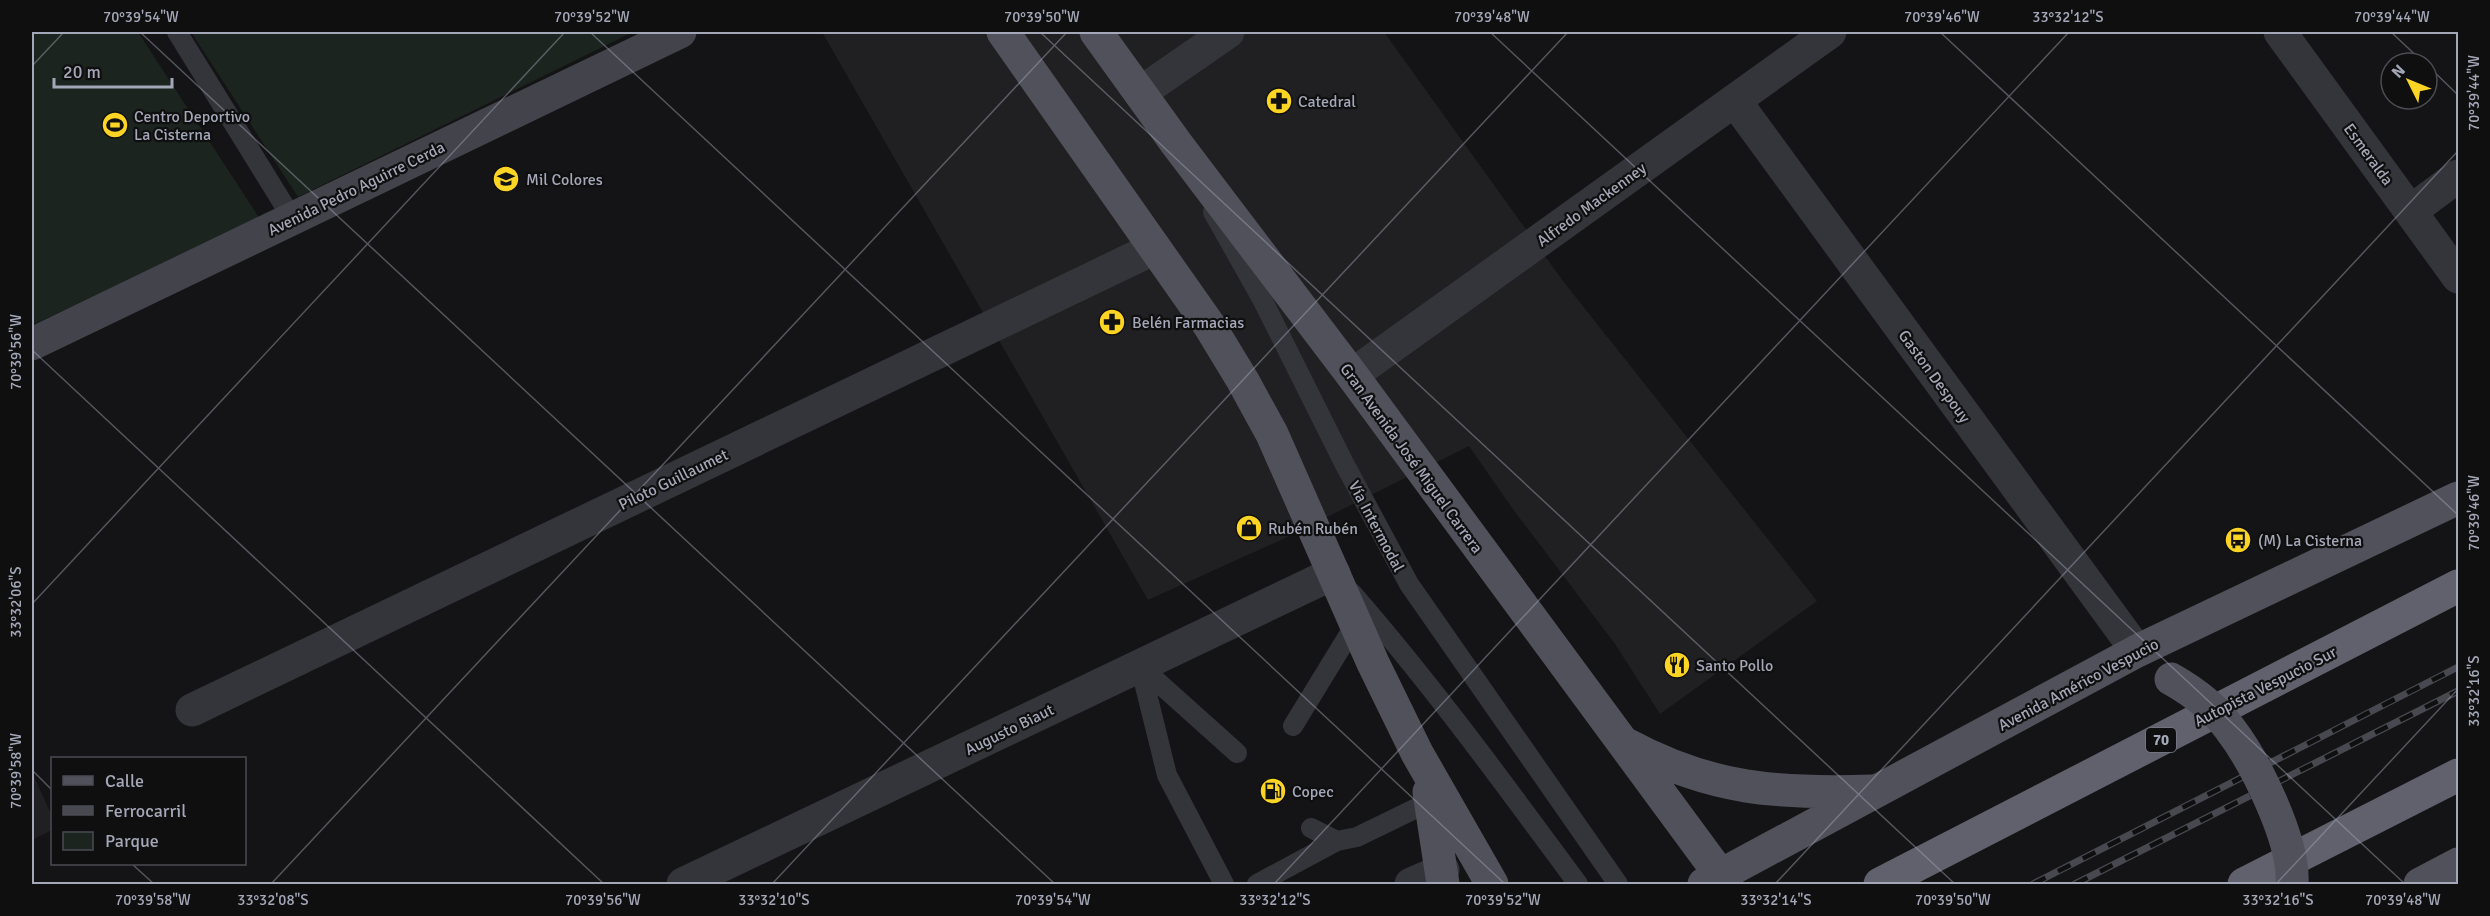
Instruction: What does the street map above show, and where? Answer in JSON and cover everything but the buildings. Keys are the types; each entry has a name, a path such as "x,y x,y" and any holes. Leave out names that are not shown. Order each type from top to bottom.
{"highway":[{"name":"Autopista Vespucio Sur","path":"1880,885 2458,586"},
{"path":"2244,885 2458,775"}],"main road":[{"path":"1003,32 1209,325 1243,381 1272,434 1417,753 1492,885"},
{"name":"Gran Avenida José Miguel Carrera","path":"1096,32 1621,741 1717,882"},
{"name":"Avenida Américo Vespucio","path":"1717,882 2127,656 2458,498"},
{"path":"2127,656 2171,679 2218,714 2242,748 2284,834 2290,856 2292,885"},
{"path":"1621,741 1676,768 1738,787 1820,792 1880,791"},
{"path":"1417,753 1431,801 1443,877"},
{"path":"2420,885 2458,864"}],"street":[{"name":"Avenida Pedro Aguirre Cerda","path":"32,345 680,32"},
{"path":"1140,93 1228,32"},
{"name":"Alfredo Mackenney","path":"1352,375 1830,32"},
{"name":"Esmeralda","path":"2280,32 2458,277"},
{"name":"Gaston Despouy","path":"1735,101 2127,656"},
{"path":"2411,211 2458,176"},
{"name":"Piloto Guillaumet","path":"192,710 1155,248"},
{"name":"Augusto Biaut","path":"683,885 1334,573"},
{"path":"1411,885 1443,877"}],"lane":[{"path":"177,32 292,218"},
{"name":"Vía Intermodal","path":"1176,143 1262,299 1350,475 1409,584 1618,885"},
{"path":"1334,573 1422,676 1505,783 1578,885"},
{"path":"1293,726 1356,623"},
{"path":"1140,666 1237,753"},
{"path":"1140,666 1167,775 1224,885"},
{"path":"1257,885 1337,841 1374,831 1431,801"},
{"path":"1311,828 1337,841"}],"shaded area":[{"path":"822,32 1384,32 1563,281 1817,601 1660,714 1615,644 1512,508 1469,446 1281,540 1148,600"},
{"path":"32,772 51,814 51,830 32,840"}],"green space":[{"name":"Centro Deportivo La Cisterna","path":"32,32 138,32 260,219 32,325"},
{"path":"191,32 633,32 298,197"}],"railway":[{"path":"2033,884 2458,667"},
{"path":"2075,884 2458,691"}],"place":[{"name":"Catedral","path":"1279,101"},
{"name":"Centro Deportivo La Cisterna","path":"115,125"},
{"name":"Mil Colores","path":"506,179"},
{"name":"Belén Farmacias","path":"1112,322"},
{"name":"Rubén Rubén","path":"1249,528"},
{"name":"(M) La Cisterna","path":"2238,540"},
{"name":"Santo Pollo","path":"1677,665"},
{"name":"Copec","path":"1273,791"}]}
